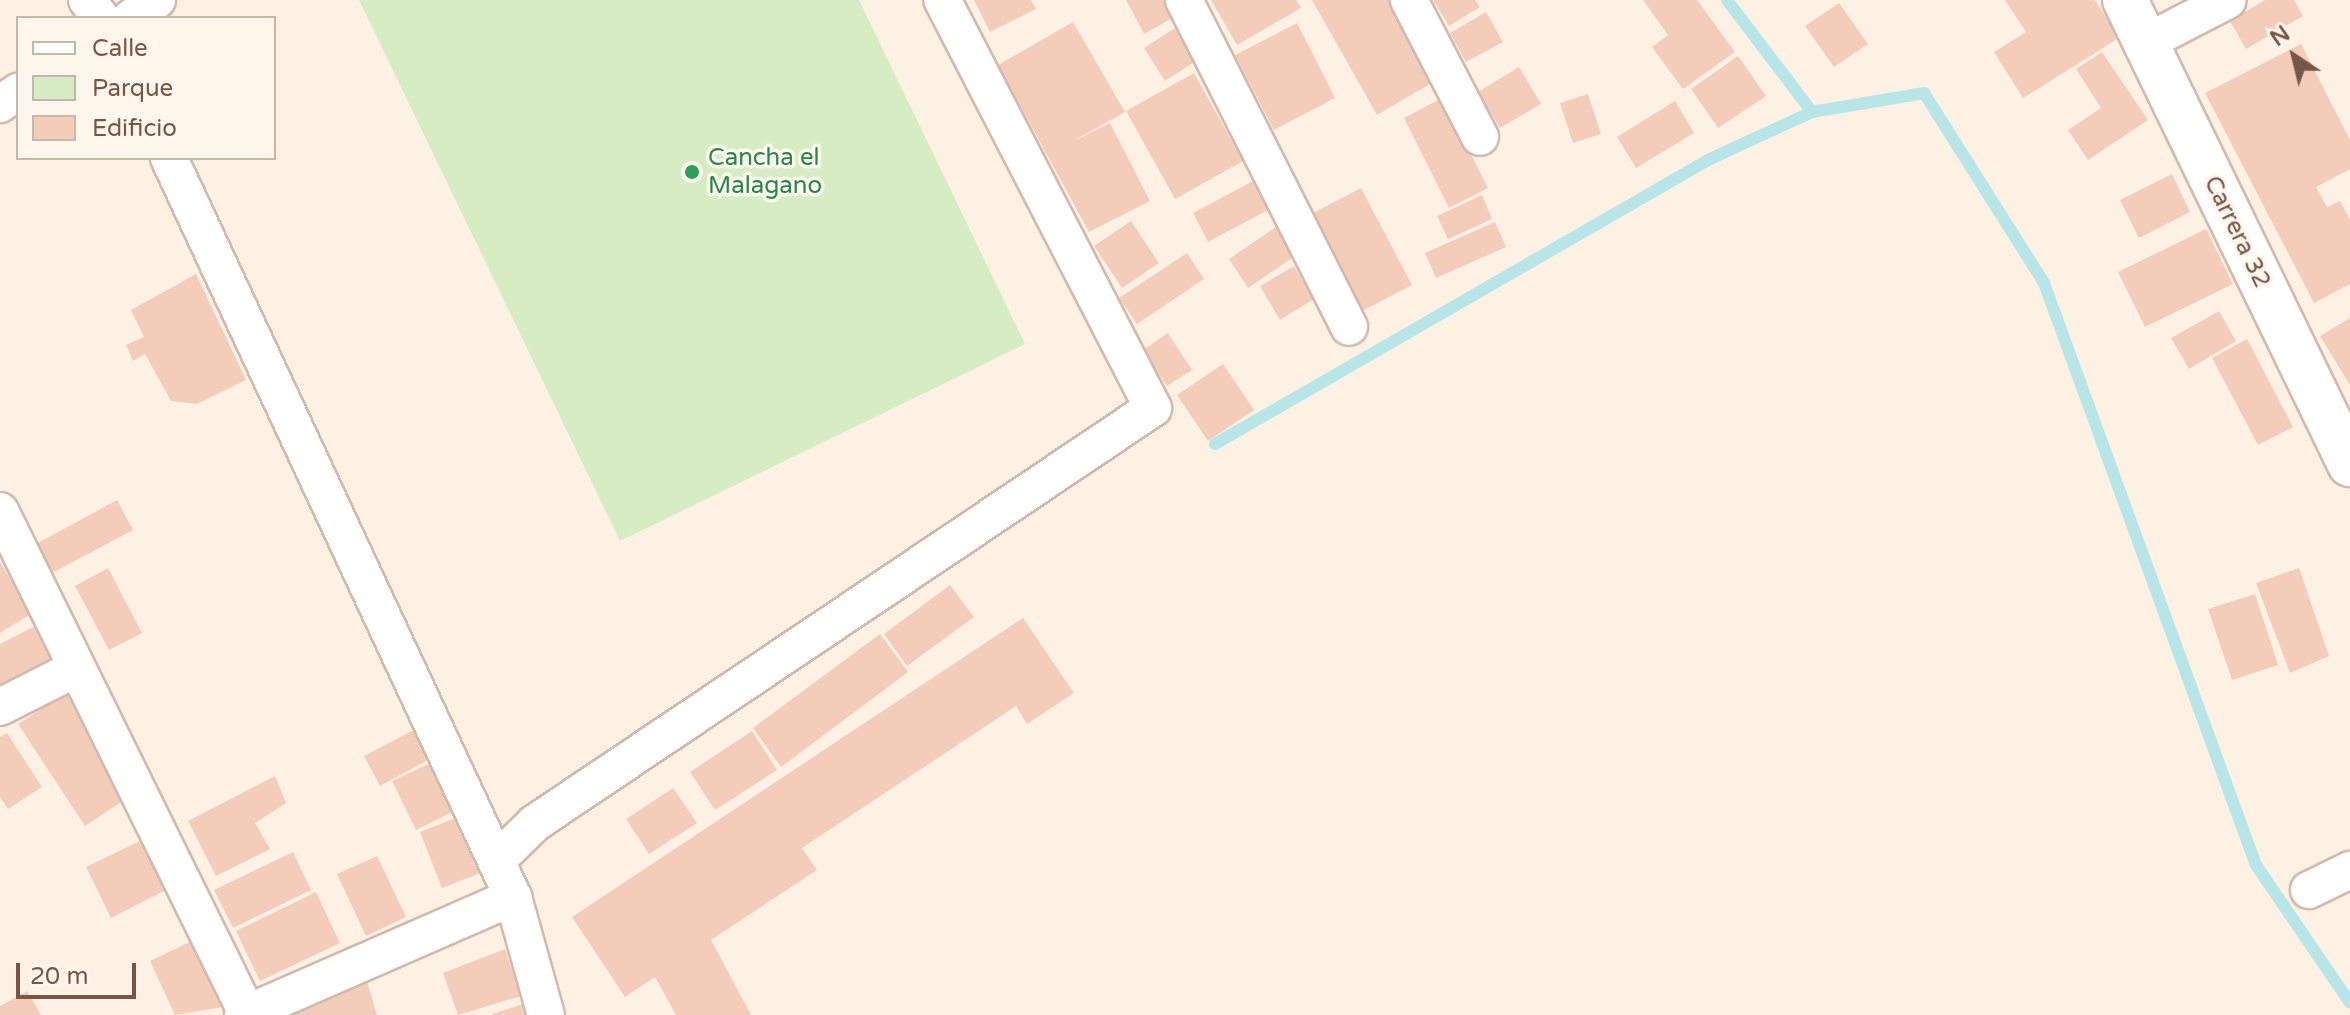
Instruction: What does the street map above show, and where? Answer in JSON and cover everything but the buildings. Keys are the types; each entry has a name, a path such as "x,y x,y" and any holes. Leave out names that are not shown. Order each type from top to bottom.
{"main road":[{"name":"Carrera 32","path":"2125,0 2350,464"}],"street":[{"path":"87,0 99,16"},
{"path":"134,16 157,0"},
{"path":"496,861 535,823 1153,408 942,0"},
{"path":"1184,0 1349,327"},
{"path":"1409,0 1480,137"},
{"path":"2145,43 2228,0"},
{"path":"170,160 513,897 546,1015"},
{"path":"0,511 246,1014 513,897"},
{"path":"0,707 77,668"},
{"path":"2309,890 2350,870"}],"green space":[{"name":"Cancha el Malagano","path":"359,0 859,0 1025,344 620,541"}],"waterway":[{"path":"1727,0 1812,112"},
{"path":"1215,444 1708,160 1812,112 1924,93 2044,283 2256,865 2350,1003"}],"place":[{"name":"Cancha el Malagano","path":"692,172"}]}
